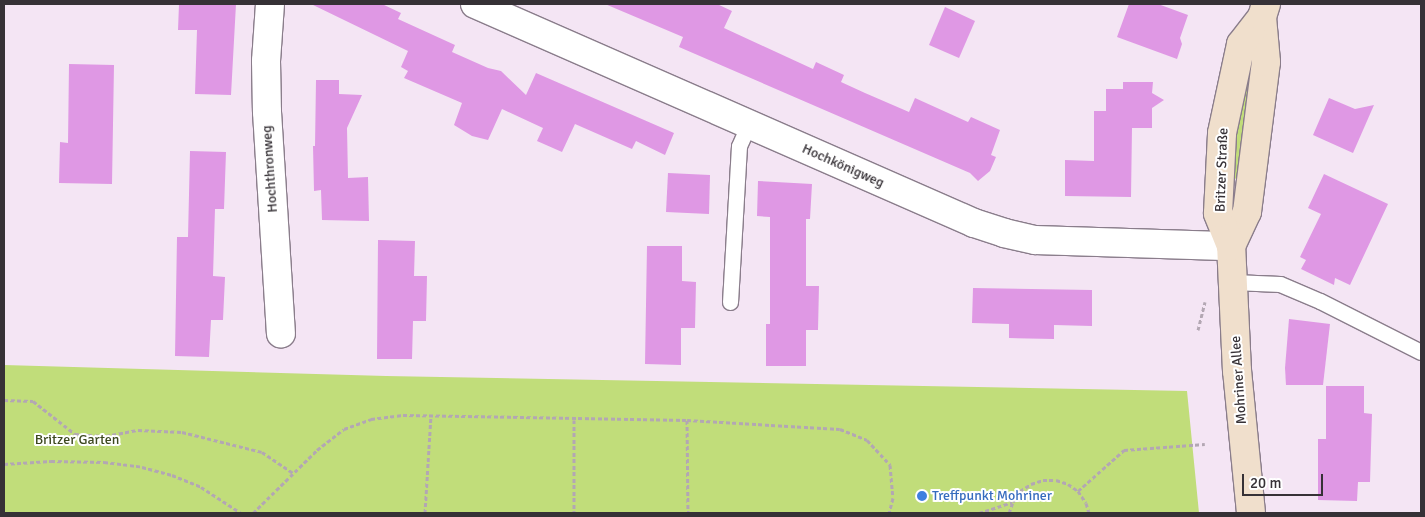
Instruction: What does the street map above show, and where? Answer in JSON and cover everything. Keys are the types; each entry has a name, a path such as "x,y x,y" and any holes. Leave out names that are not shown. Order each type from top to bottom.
{"main road":[{"name":"Britzer Straße","path":"1231,246 1218,213 1222,133 1241,44 1264,10"},
{"name":"Mohriner Allee","path":"1231,246 1237,370 1251,513"}],"street":[{"name":"Hochthronweg","path":"270,4 266,61 266,112 282,334"},
{"name":"Hochkönigweg","path":"475,4 974,223 1004,233 1035,240 1231,246"}],"lane":[{"path":"730,302 739,146 749,124"},
{"path":"1233,282 1280,284 1320,301 1421,352"}],"path":[{"path":"4,400 33,401 75,434 106,436 138,430 182,432 262,452 294,472"},
{"path":"253,513 294,472 344,428 371,419 403,416 574,420 687,420 840,429 867,440 890,465 894,498 889,513"},
{"path":"425,513 431,416"},
{"path":"574,420 574,513"},
{"path":"687,420 688,513"},
{"path":"1078,492 1124,450 1205,444"},
{"path":"4,464 51,461 104,462 142,467 172,475 201,487 241,513"},
{"path":"1009,513 1020,491 1031,484 1043,480 1056,480 1068,484 1078,492 1086,503 1089,513"},
{"path":"979,513 1013,502"}],"green space":[{"path":"1255,42 1239,179 1229,178 1244,75"},
{"name":"Britzer Garten","path":"4,365 386,376 1187,391 1199,513 4,513"}],"building":[{"path":"179,4 236,4 231,95 195,94 197,30 178,30"},
{"path":"311,4 382,4 401,13 398,19 455,45 452,52 488,68 501,71 526,95 536,73 674,133 665,155 636,141 632,149 575,124 562,152 537,141 543,128 502,109 488,140 472,136 454,125 462,103 404,78 408,71 401,67 408,51"},
{"path":"605,4 717,4 732,11 724,28 813,69 816,62 844,75 841,82 865,93 909,112 915,98 968,122 971,117 1000,130 991,155 996,157 990,171 978,181 970,173 679,47 683,37"},
{"path":"1129,4 1158,4 1188,15 1180,38 1182,44 1177,59 1117,37"},
{"path":"945,7 975,21 959,58 929,45"},
{"path":"69,64 114,65 112,184 59,183 60,142 68,143"},
{"path":"316,80 339,80 339,94 362,95 347,128 348,178 368,177 369,221 322,220 321,190 314,191 313,146 315,146"},
{"path":"1123,82 1153,82 1152,93 1164,100 1152,108 1152,128 1132,128 1131,197 1065,196 1065,160 1094,161 1094,111 1106,111 1106,89 1123,89"},
{"path":"1329,98 1355,109 1374,105 1353,153 1313,135"},
{"path":"190,151 226,152 224,209 215,209 213,276 225,277 223,320 211,320 209,357 175,356 177,237 188,237"},
{"path":"668,173 710,175 709,214 666,212"},
{"path":"1324,174 1388,204 1350,285 1335,278 1334,285 1301,269 1306,260 1300,257 1321,214 1308,208"},
{"path":"758,181 812,184 810,219 806,219 806,286 819,286 818,330 806,330 806,366 766,366 766,324 770,324 770,217 757,216"},
{"path":"378,240 415,241 414,276 427,276 426,321 413,321 412,359 377,359"},
{"path":"647,246 682,246 682,281 696,282 695,328 681,328 681,365 645,364"},
{"path":"973,288 1092,290 1092,326 1054,325 1054,339 1009,338 1009,324 972,323"},
{"path":"1289,319 1330,324 1323,385 1286,385 1285,368"},
{"path":"1326,386 1364,386 1364,413 1372,414 1370,482 1358,482 1357,501 1318,500 1318,439 1326,439"}],"place":[{"name":"Treffpunkt Mohriner","path":"922,496"}]}
